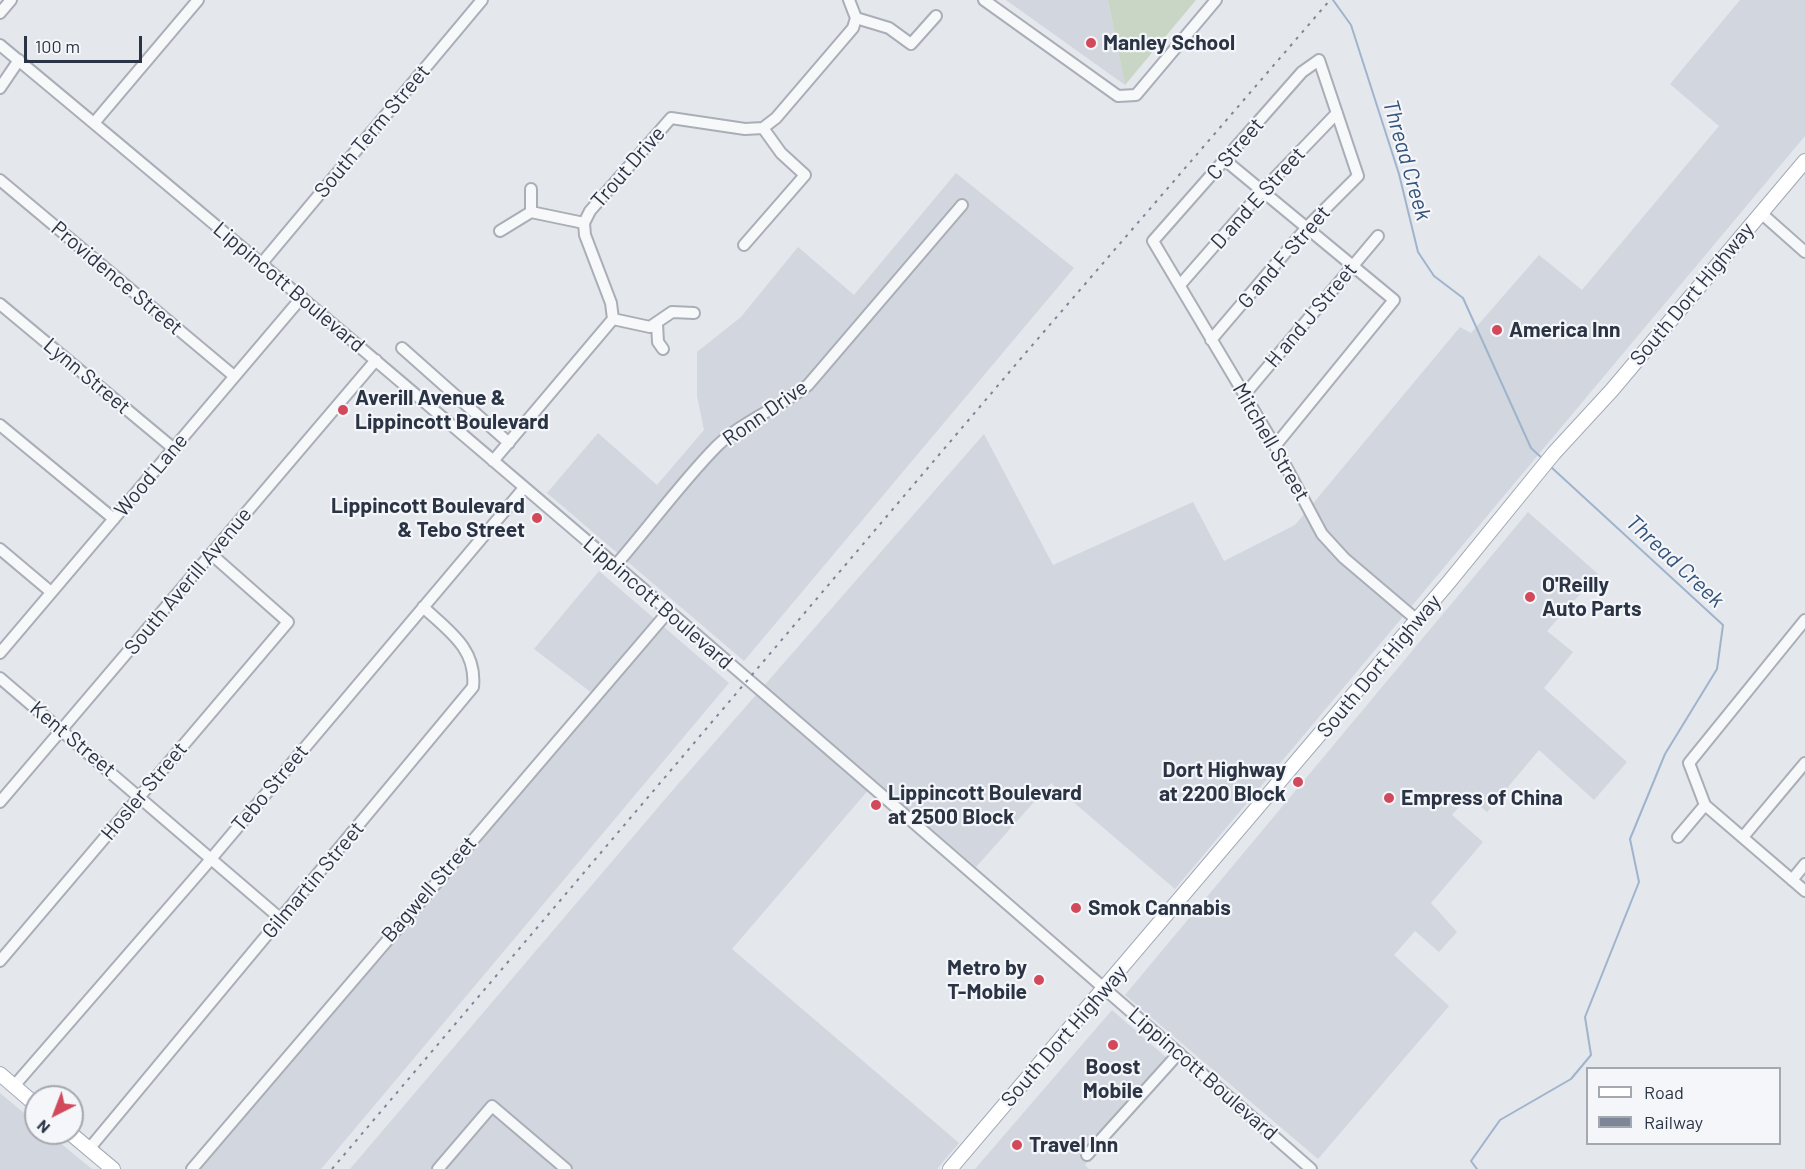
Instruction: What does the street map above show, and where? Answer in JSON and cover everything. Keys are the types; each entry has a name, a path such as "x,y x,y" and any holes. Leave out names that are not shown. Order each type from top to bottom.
{"main road":[{"name":"South Dort Highway","path":"950,1169 1417,620 1554,453 1612,390 1805,161"},
{"path":"0,1074 24,1095"},
{"path":"84,1145 113,1169"}],"street":[{"path":"0,13 11,0"},
{"path":"94,123 198,0"},
{"name":"South Term Street","path":"261,263 482,0"},
{"path":"744,245 805,175 781,153 763,128 776,118 853,28 856,18 849,0"},
{"path":"984,0 1118,96 1127,97 1136,95 1216,0"},
{"path":"856,18 888,28 911,44 936,16"},
{"name":"Lippincott Boulevard","path":"0,45 493,460 1311,1169"},
{"path":"0,88 18,60"},
{"name":"C Street","path":"1153,241 1302,72 1319,60 1337,112"},
{"name":"G and F Street","path":"1211,340 1308,226 1358,176 1337,112"},
{"name":"D and E Street","path":"1180,285 1263,190 1337,112"},
{"name":"Trout Drive","path":"613,319 611,303 585,235 584,223 590,210 671,118 746,129 763,128"},
{"path":"1226,160 1394,300 1275,446"},
{"name":"Providence Street","path":"0,180 234,376"},
{"path":"531,189 531,212"},
{"name":"Ronn Drive","path":"615,566 717,446 741,428 786,403 808,385 962,205"},
{"path":"500,231 531,212 584,223"},
{"path":"1761,213 1805,252"},
{"name":"H and J Street","path":"1245,394 1378,236"},
{"name":"Mitchell Street","path":"1153,241 1275,446 1322,534 1344,558 1417,620"},
{"name":"Wood Lane","path":"0,653 302,297"},
{"name":"Lynn Street","path":"0,304 173,448"},
{"path":"493,460 613,319 654,325 672,312 694,313"},
{"path":"654,325 658,342 663,349"},
{"path":"402,348 509,443"},
{"name":"South Averill Avenue","path":"0,802 376,360"},
{"path":"0,425 114,519"},
{"name":"Tebo Street","path":"14,1086 211,858 524,488"},
{"path":"0,549 51,592"},
{"name":"Hosler Street","path":"0,961 288,622 211,554"},
{"name":"Gilmartin Street","path":"89,1149 473,687 475,673 469,654 460,640 423,607"},
{"name":"Bagwell Street","path":"192,1169 668,612"},
{"path":"1805,620 1689,763 1705,805 1805,891"},
{"name":"Kent Street","path":"0,678 281,919"},
{"path":"1743,837 1805,763"},
{"path":"1678,837 1705,805"},
{"path":"1792,880 1805,864"},
{"path":"1087,1155 1179,1053"},
{"path":"438,1169 492,1106 565,1169"}],"shaded area":[{"name":"Manley School","path":"1006,0 1108,0 1125,85"},
{"path":"1740,0 1805,0 1805,136 1175,889 1051,783 976,867 876,781 732,949 959,1143 937,1169 350,1169 672,791 984,434 1053,565 1193,502 1224,561 1295,525 1460,327 1471,333 1539,255 1582,290 1719,126 1670,84"},
{"path":"956,173 1074,268 744,661 547,493 598,433 657,485 704,430 697,396 697,352 741,317 798,247 854,295"},
{"path":"1528,512 1598,574 1547,631 1573,652 1544,688 1627,762 1594,800 1539,750 1487,812 1468,796 1452,815 1483,842 1431,903 1457,932 1439,952 1415,931 1394,955 1449,1006 1318,1159 1125,995"},
{"path":"599,571 729,683 321,1169 201,1169 601,700 534,649"},
{"path":"1112,1010 1175,1065 1085,1165 1089,1169 975,1169"},
{"path":"0,1093 24,1113 24,1145 63,1145 92,1169 0,1169"}],"green space":[{"path":"1108,0 1196,0 1125,85"}],"waterway":[{"name":"Thread Creek","path":"1333,0 1351,25 1399,174 1418,252 1434,276 1463,298 1531,448 1543,459"},
{"name":"Thread Creek","path":"1477,1169 1471,1161 1500,1120 1571,1079 1591,1055 1585,1017 1639,882 1630,839 1665,754 1717,669 1723,625 1551,467"}],"railway":[{"path":"332,1169 1023,356 1330,0"}],"place":[{"name":"Manley School","path":"1091,43"},
{"name":"America Inn","path":"1497,330"},
{"name":"Averill Avenue & Lippincott Boulevard","path":"343,410"},
{"name":"Lippincott Boulevard & Tebo Street","path":"537,518"},
{"name":"O'Reilly Auto Parts","path":"1530,597"},
{"name":"Dort Highway at 2200 Block","path":"1298,782"},
{"name":"Empress of China","path":"1389,798"},
{"name":"Lippincott Boulevard at 2500 Block","path":"876,805"},
{"name":"Smok Cannabis","path":"1076,908"},
{"name":"Metro by T-Mobile","path":"1039,980"},
{"name":"Boost Mobile","path":"1113,1045"},
{"name":"Travel Inn","path":"1017,1145"}]}
